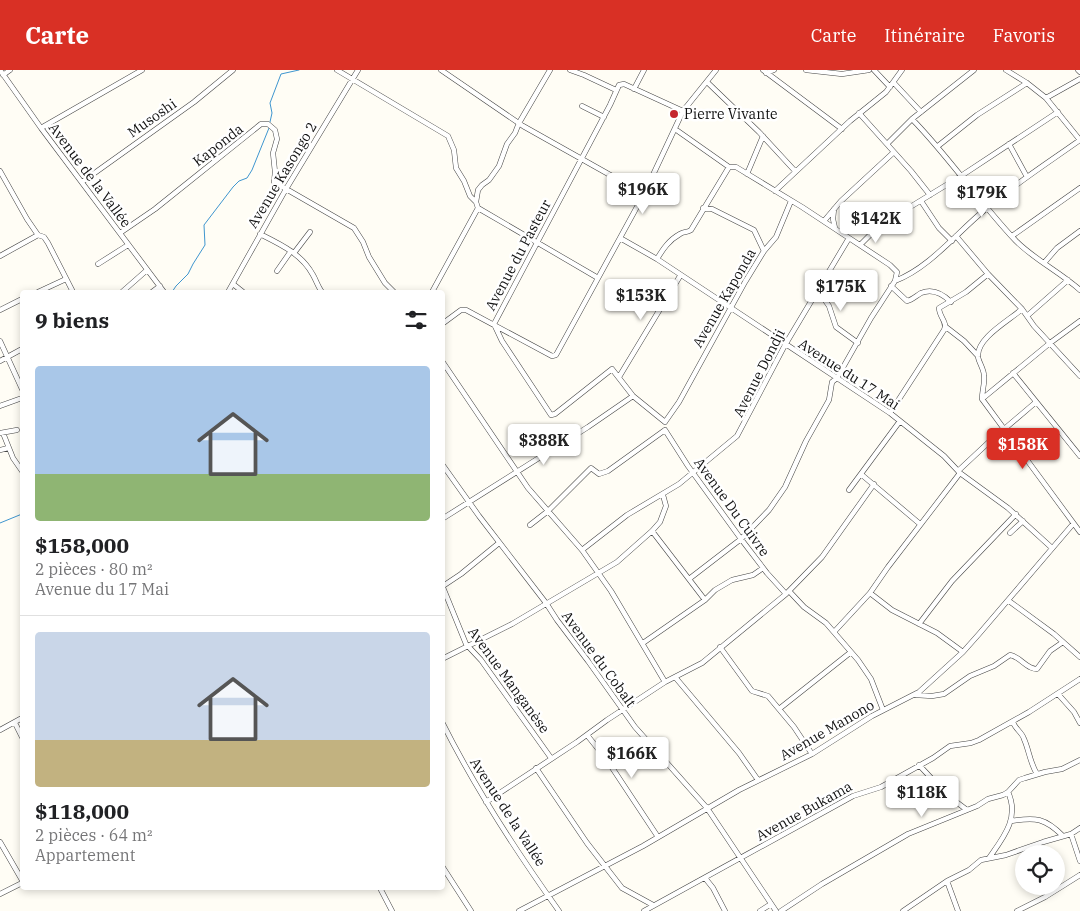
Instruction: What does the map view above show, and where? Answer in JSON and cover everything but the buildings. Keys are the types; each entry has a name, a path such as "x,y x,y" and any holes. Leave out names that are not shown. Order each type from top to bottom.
{"street":[{"name":"Avenue de la Vallée","path":"0,70 163,290"},
{"path":"3,75 10,70"},
{"path":"42,128 142,70"},
{"name":"Musoshi","path":"82,182 194,102 233,70"},
{"path":"337,70 448,136 454,150 456,168 478,208 598,278"},
{"name":"Avenue Kasongo 2","path":"229,290 260,234 358,70"},
{"path":"441,70 519,123 644,194"},
{"path":"476,202 478,190 482,184 489,180 498,166 507,144 550,70"},
{"path":"570,70 616,90 621,83 683,111"},
{"path":"634,89 644,70"},
{"path":"445,322 463,309 552,356 558,353 644,194 683,111 716,70"},
{"path":"764,72 774,70"},
{"path":"806,70 842,74 869,70"},
{"path":"874,70 921,112"},
{"path":"775,191 795,170 892,85 902,70"},
{"path":"887,144 912,119 974,70"},
{"path":"894,281 909,275 952,240 986,208 1080,140 1046,98 1027,82 1006,70"},
{"path":"764,72 842,129"},
{"path":"1046,98 1080,80"},
{"path":"707,82 795,170"},
{"path":"938,146 977,115 1027,82"},
{"name":"Avenue du Pasteur","path":"616,90 604,117 494,324 502,341 552,415 610,370 614,371 619,377"},
{"path":"582,106 604,117"},
{"path":"860,245 876,229 1058,112"},
{"path":"859,113 930,195"},
{"path":"912,119 938,146 986,208 1012,236 1080,290"},
{"name":"Kaponda","path":"120,233 155,209 261,124 268,124 275,130 277,139 272,153 275,172 273,180 286,190"},
{"path":"675,129 729,168"},
{"path":"747,174 763,136"},
{"path":"1009,144 1027,177"},
{"path":"824,221 834,208 894,152"},
{"path":"657,259 673,239 681,233 691,230 729,168 734,166 835,228 896,269 897,272 894,281 858,343 837,378 832,382 829,400 806,441 784,487 769,510 741,539 688,579"},
{"path":"0,171 15,200 38,235 44,237 48,243 72,290"},
{"path":"1012,236 1080,188"},
{"path":"286,190 354,228 385,283 392,290"},
{"name":"Avenue Kaponda","path":"665,422 679,402 764,250 776,238 791,201"},
{"path":"921,201 939,228 952,240"},
{"path":"433,290 478,208"},
{"path":"703,208 712,209 754,230 764,250"},
{"path":"834,208 833,219 835,228"},
{"path":"1044,263 1061,245 1080,231"},
{"path":"277,270 310,232"},
{"path":"260,234 292,252 309,269 321,290"},
{"path":"0,256 38,235"},
{"path":"956,236 1080,376"},
{"name":"Avenue du 17 Mai","path":"620,238 657,259 680,276 732,308 890,413 939,452 959,472 1016,514 1052,548"},
{"name":"Avenue Dondji","path":"582,550 627,515 663,495 693,473 740,433 785,345 849,238"},
{"path":"98,264 128,245"},
{"path":"124,290 147,270"},
{"path":"988,274 966,292 938,310 946,327 964,341 978,356 984,377 982,399 1080,532"},
{"path":"530,525 548,511 591,468 599,474 608,472 665,430 667,425 665,422 633,396 619,377 680,276"},
{"path":"42,290 66,279"},
{"path":"1027,316 1068,280"},
{"path":"1074,285 1080,280"},
{"path":"233,284 240,290"},
{"path":"155,290 160,286"},
{"path":"891,286 907,301 922,293 935,292 943,293 951,302"},
{"path":"817,289 829,306 836,327 858,343"},
{"path":"0,310 20,301"},
{"path":"978,356 985,339 1022,309"},
{"path":"982,399 1080,321"},
{"path":"890,413 946,327"},
{"path":"0,341 20,385"},
{"path":"0,361 20,350"},
{"path":"445,366 516,472 582,550 611,591 665,682"},
{"path":"1014,373 1080,456"},
{"path":"445,517 588,427 633,396"},
{"path":"0,406 20,399"},
{"path":"834,632 870,593 959,472 1004,429 1036,402"},
{"path":"849,490 862,475 900,421"},
{"path":"17,430 2,433 20,468"},
{"name":"Avenue Du Cuivre","path":"665,430 693,473 763,568 804,607 822,619 869,675 883,710"},
{"path":"0,450 8,448"},
{"name":"Avenue du Cobalt","path":"445,468 499,543 546,603 556,620 635,727 707,808 776,911"},
{"path":"862,475 920,524"},
{"path":"486,802 665,682 702,663 788,592 822,557 874,484"},
{"path":"445,658 512,624 617,562 660,522 666,506 663,495"},
{"path":"919,624 952,581 1016,514"},
{"path":"1010,533 1023,521"},
{"name":"Avenue Manono","path":"519,911 606,866 758,780 812,754 883,710 926,688 963,652 1009,601 1073,524"},
{"path":"652,531 705,600"},
{"path":"445,585 499,543"},
{"path":"643,643 705,600 715,590 732,580 753,575 763,568"},
{"name":"Avenue Manganèse","path":"445,590 449,606 468,646 481,660 551,758"},
{"path":"870,593 892,610 937,633 963,652"},
{"path":"1009,601 1080,657"},
{"path":"915,695 932,696 944,694 970,676 994,666 1010,655 1016,657 1031,669 1037,669 1050,651 1063,642"},
{"path":"720,647 752,692 766,694 794,727 812,754"},
{"path":"778,709 851,652"},
{"path":"675,677 739,753 758,780"},
{"name":"Avenue Bukama","path":"644,911 852,796 881,787 950,746 979,740 1012,722 1080,679"},
{"path":"1058,694 1074,712 1080,723"},
{"path":"0,730 20,719"},
{"path":"1012,722 1024,738 1037,774"},
{"path":"15,723 20,733"},
{"name":"Avenue de la Vallée","path":"445,728 486,802 559,911"},
{"path":"587,735 608,760 658,837"},
{"path":"781,911 828,880 908,834 1008,792 1019,780 1062,769 1080,760"},
{"path":"919,765 947,795 967,810"},
{"path":"536,768 587,843 622,888 653,905"},
{"path":"989,858 1011,821 1012,803 1008,792"},
{"path":"1011,821 1032,818 1043,820 1053,826 1063,836"},
{"path":"904,911 947,881 969,870 981,860 1006,855 1071,834 1080,828"},
{"path":"1071,834 1080,861"},
{"path":"0,842 20,877"},
{"path":"445,871 471,911"},
{"path":"1017,911 1045,897 1080,875"},
{"path":"705,878 713,888 725,911"},
{"path":"947,881 958,911"},
{"path":"0,894 20,882"},
{"path":"381,890 392,911"},
{"path":"760,911 771,904"}],"waterway":[{"path":"270,122 272,113 270,103 281,74 299,70"},
{"path":"173,290 188,274 205,245 204,225 233,187 239,181 247,178 252,170 269,128"},
{"path":"0,523 20,515"}],"place":[{"name":"Pierre Vivante","path":"674,114"}]}
